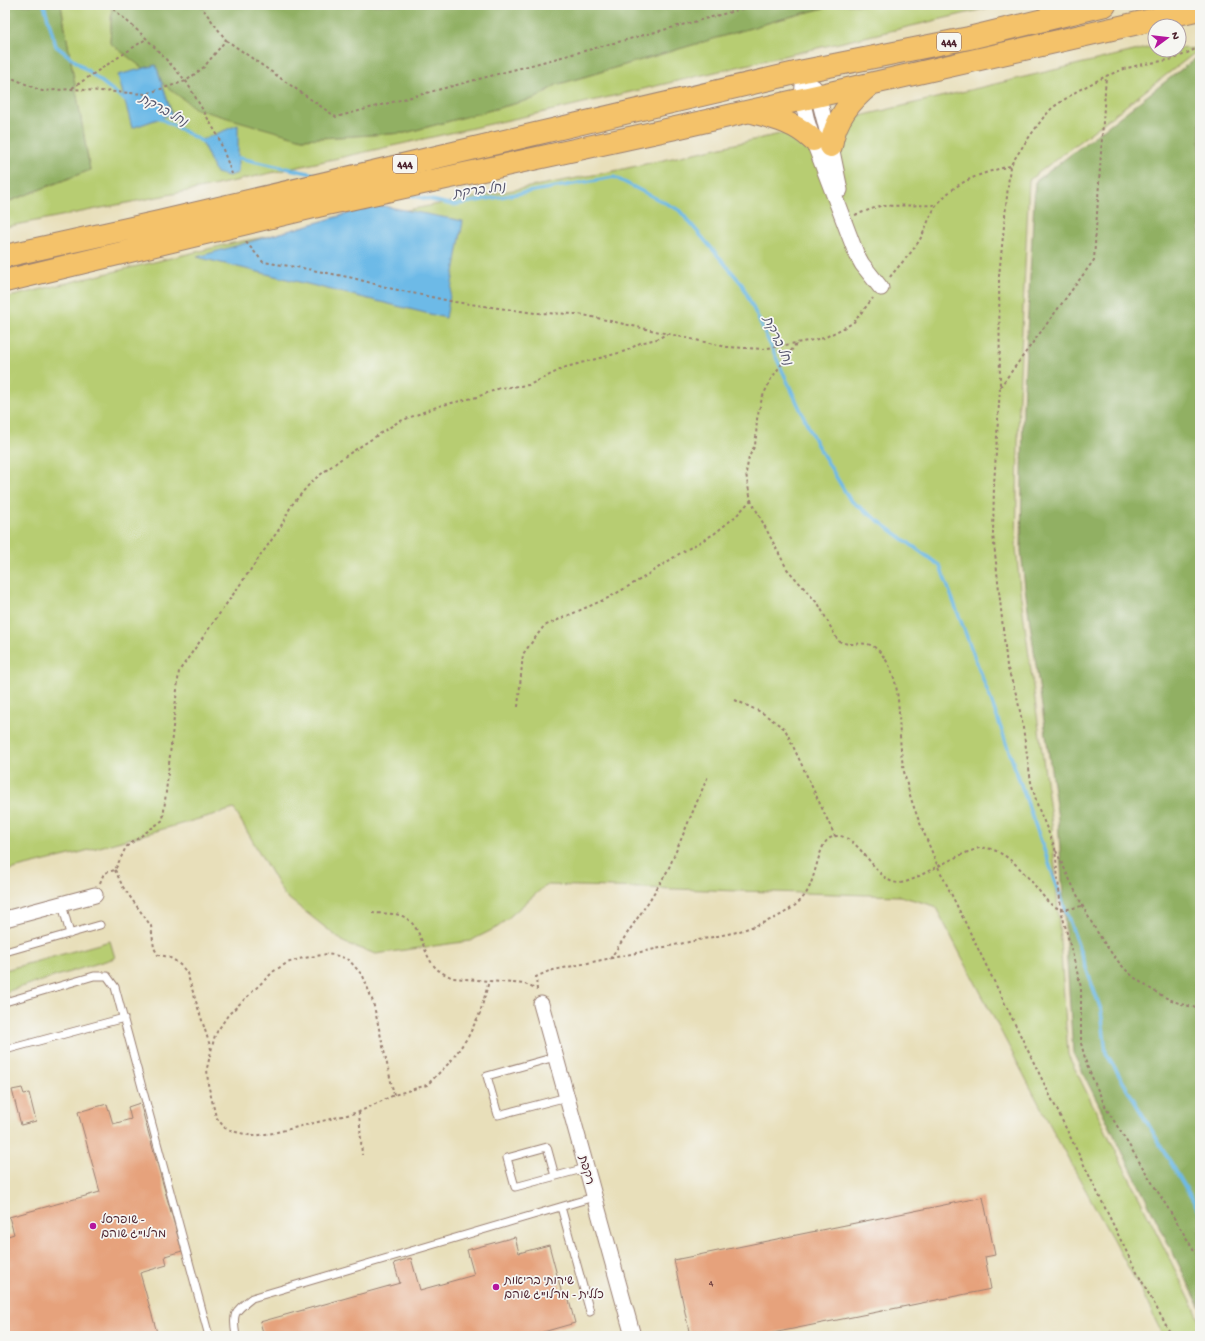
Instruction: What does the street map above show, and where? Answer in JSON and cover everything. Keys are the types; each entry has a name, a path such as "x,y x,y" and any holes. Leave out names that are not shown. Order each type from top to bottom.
{"main road":[{"name":"444","path":"5,256 159,222 804,71 969,38 1104,5"},
{"name":"444","path":"5,281 326,204 749,111 1200,9"},
{"path":"749,111 791,124 822,143 853,100 872,83"}],"street":[{"path":"804,71 810,97 806,121 822,143 846,219 850,238"},
{"path":"822,143 850,238 862,264 881,288"},
{"path":"5,919 95,895"},
{"name":"רקפת","path":"539,997 633,1336"}],"lane":[{"path":"62,904 70,934"},
{"path":"5,952 100,925"},
{"path":"5,1002 94,976 107,976 115,987 209,1336"},
{"path":"5,1050 124,1018"},
{"path":"555,1057 487,1076 498,1115 567,1097"},
{"path":"555,1176 547,1147 507,1158 515,1187 586,1168"},
{"path":"236,1336 234,1321 235,1313 241,1306 252,1298 594,1197"},
{"path":"561,1207 590,1312"}],"path":[{"path":"109,5 146,39 186,81 218,136 232,174"},
{"path":"200,5 226,40 336,117 758,5"},
{"path":"71,89 146,39"},
{"path":"5,71 7,76 42,91 71,89 145,94 186,81 204,67 226,40"},
{"path":"1200,47 1174,59 1124,69 1106,76 1078,91 1052,108 1034,130 1010,166 999,276 1000,387 994,485 993,534 1004,651 1022,721 1031,782 1038,807 1055,848 1082,906 1106,944 1126,970 1157,992 1174,1001 1200,1009"},
{"path":"1000,387 1094,260 1106,76"},
{"path":"246,242 262,262 353,278 393,290 456,302 536,313 579,314 727,347 763,349 824,338 853,323 919,240 936,205 962,182 991,171 1010,166"},
{"path":"846,219 880,206 936,205"},
{"path":"95,895 104,873 115,870 126,847 163,820 179,671 280,528 291,506 312,481 341,459 398,422 438,406 477,397 500,388 529,385 566,366 626,351 640,343 657,340 668,334"},
{"path":"796,344 771,379 760,403 756,437 749,457 746,473 751,500 787,569 819,605 838,641 849,644 868,643 877,649 895,678 898,698 902,763 914,807 938,867 1134,1267 1172,1336"},
{"path":"518,706 523,654 544,626 608,598 641,579 679,554 714,534 736,516 751,500"},
{"path":"736,700 761,712 785,729 835,836"},
{"path":"610,959 668,870 708,776"},
{"path":"539,997 536,977 549,971 736,932 787,912 804,896 812,884 823,844 828,839 835,836 843,836 852,841 886,878 894,883 912,880 958,856 978,848 992,849 1011,860 1054,908 1061,910 1082,906"},
{"path":"1055,848 1061,910 1081,986 1081,1043 1087,1066 1106,1108 1200,1260"},
{"path":"115,870 123,887 152,926 154,948 158,955 169,957 180,964 187,973 211,1050"},
{"path":"372,913 393,914 406,918 414,925 435,967 443,973 453,978 525,984 539,997"},
{"path":"394,1095 373,1002 363,976 349,960 339,956 327,954 299,959 287,963 274,971 228,1015 215,1035 207,1068 208,1084 216,1117 225,1128 253,1136 273,1133 359,1112 394,1095 427,1085 451,1061 468,1037 480,1013 489,981"},
{"path":"359,1112 362,1155"}],"green space":[{"path":"5,5 61,5 90,170 5,203"},
{"path":"61,5 112,5 110,43 302,139 405,133 536,98 556,85 778,20 835,5 1001,5 558,109 208,187 5,227 5,203 90,170"},
{"path":"112,5 835,5 778,20 556,85 536,98 405,133 302,139 196,109 110,43"},
{"path":"1147,48 1147,58 1187,58 1187,48 1200,49 1029,180 1019,395 1016,547 1020,590 1052,825 1068,1055 1200,1320 1200,1336 1163,1336 1142,1292 1058,1140 935,906 900,896 546,885 498,927 470,941 376,954 345,943 284,895 234,809 82,852 5,871 5,298 233,243 614,171 856,117"},
{"path":"1200,55 1200,1307 1073,1053 1058,819 1021,551 1023,407 1035,182"},
{"path":"110,941 115,958 5,992 5,970"}],"water":[{"path":"156,65 172,114 132,128 118,75"},
{"path":"238,125 238,173 229,176 216,173 201,140"},
{"path":"378,205 463,221 446,318 197,257"}],"building":[{"path":"22,1088 24,1094 29,1093 36,1121 21,1125 12,1090"},
{"name":"שופרסל - מרלו\"ג שוהם","path":"140,1103 182,1251 165,1256 167,1265 140,1273 158,1336 5,1336 5,1237 14,1234 9,1217 100,1192 78,1112 107,1104 113,1124 131,1119 128,1107"},
{"path":"983,1197 995,1255 985,1257 991,1289 758,1336 690,1336 674,1260"},
{"name":"שירותי בריאות כללית - מרלו\"ג שוהם","path":"515,1237 519,1253 549,1245 562,1294 567,1293 575,1323 529,1336 264,1336 260,1322 400,1283 394,1263 411,1258 420,1290 474,1275 467,1250"}],"waterway":[{"name":"נחל ברקת","path":"44,5 56,46 128,101"},
{"name":"נחל ברקת","path":"156,116 205,143"},
{"name":"נחל ברקת","path":"234,157 318,175"},
{"path":"410,195 453,205 614,177 679,210 742,284 816,443 850,500 940,566 992,703 1101,1010 1106,1053 1200,1212"}],"place":[{"name":"שופרסל - מרלו\"ג שוהם","path":"93,1226"},
{"name":"שירותי בריאות כללית - מרלו\"ג שוהם","path":"496,1287"}]}
